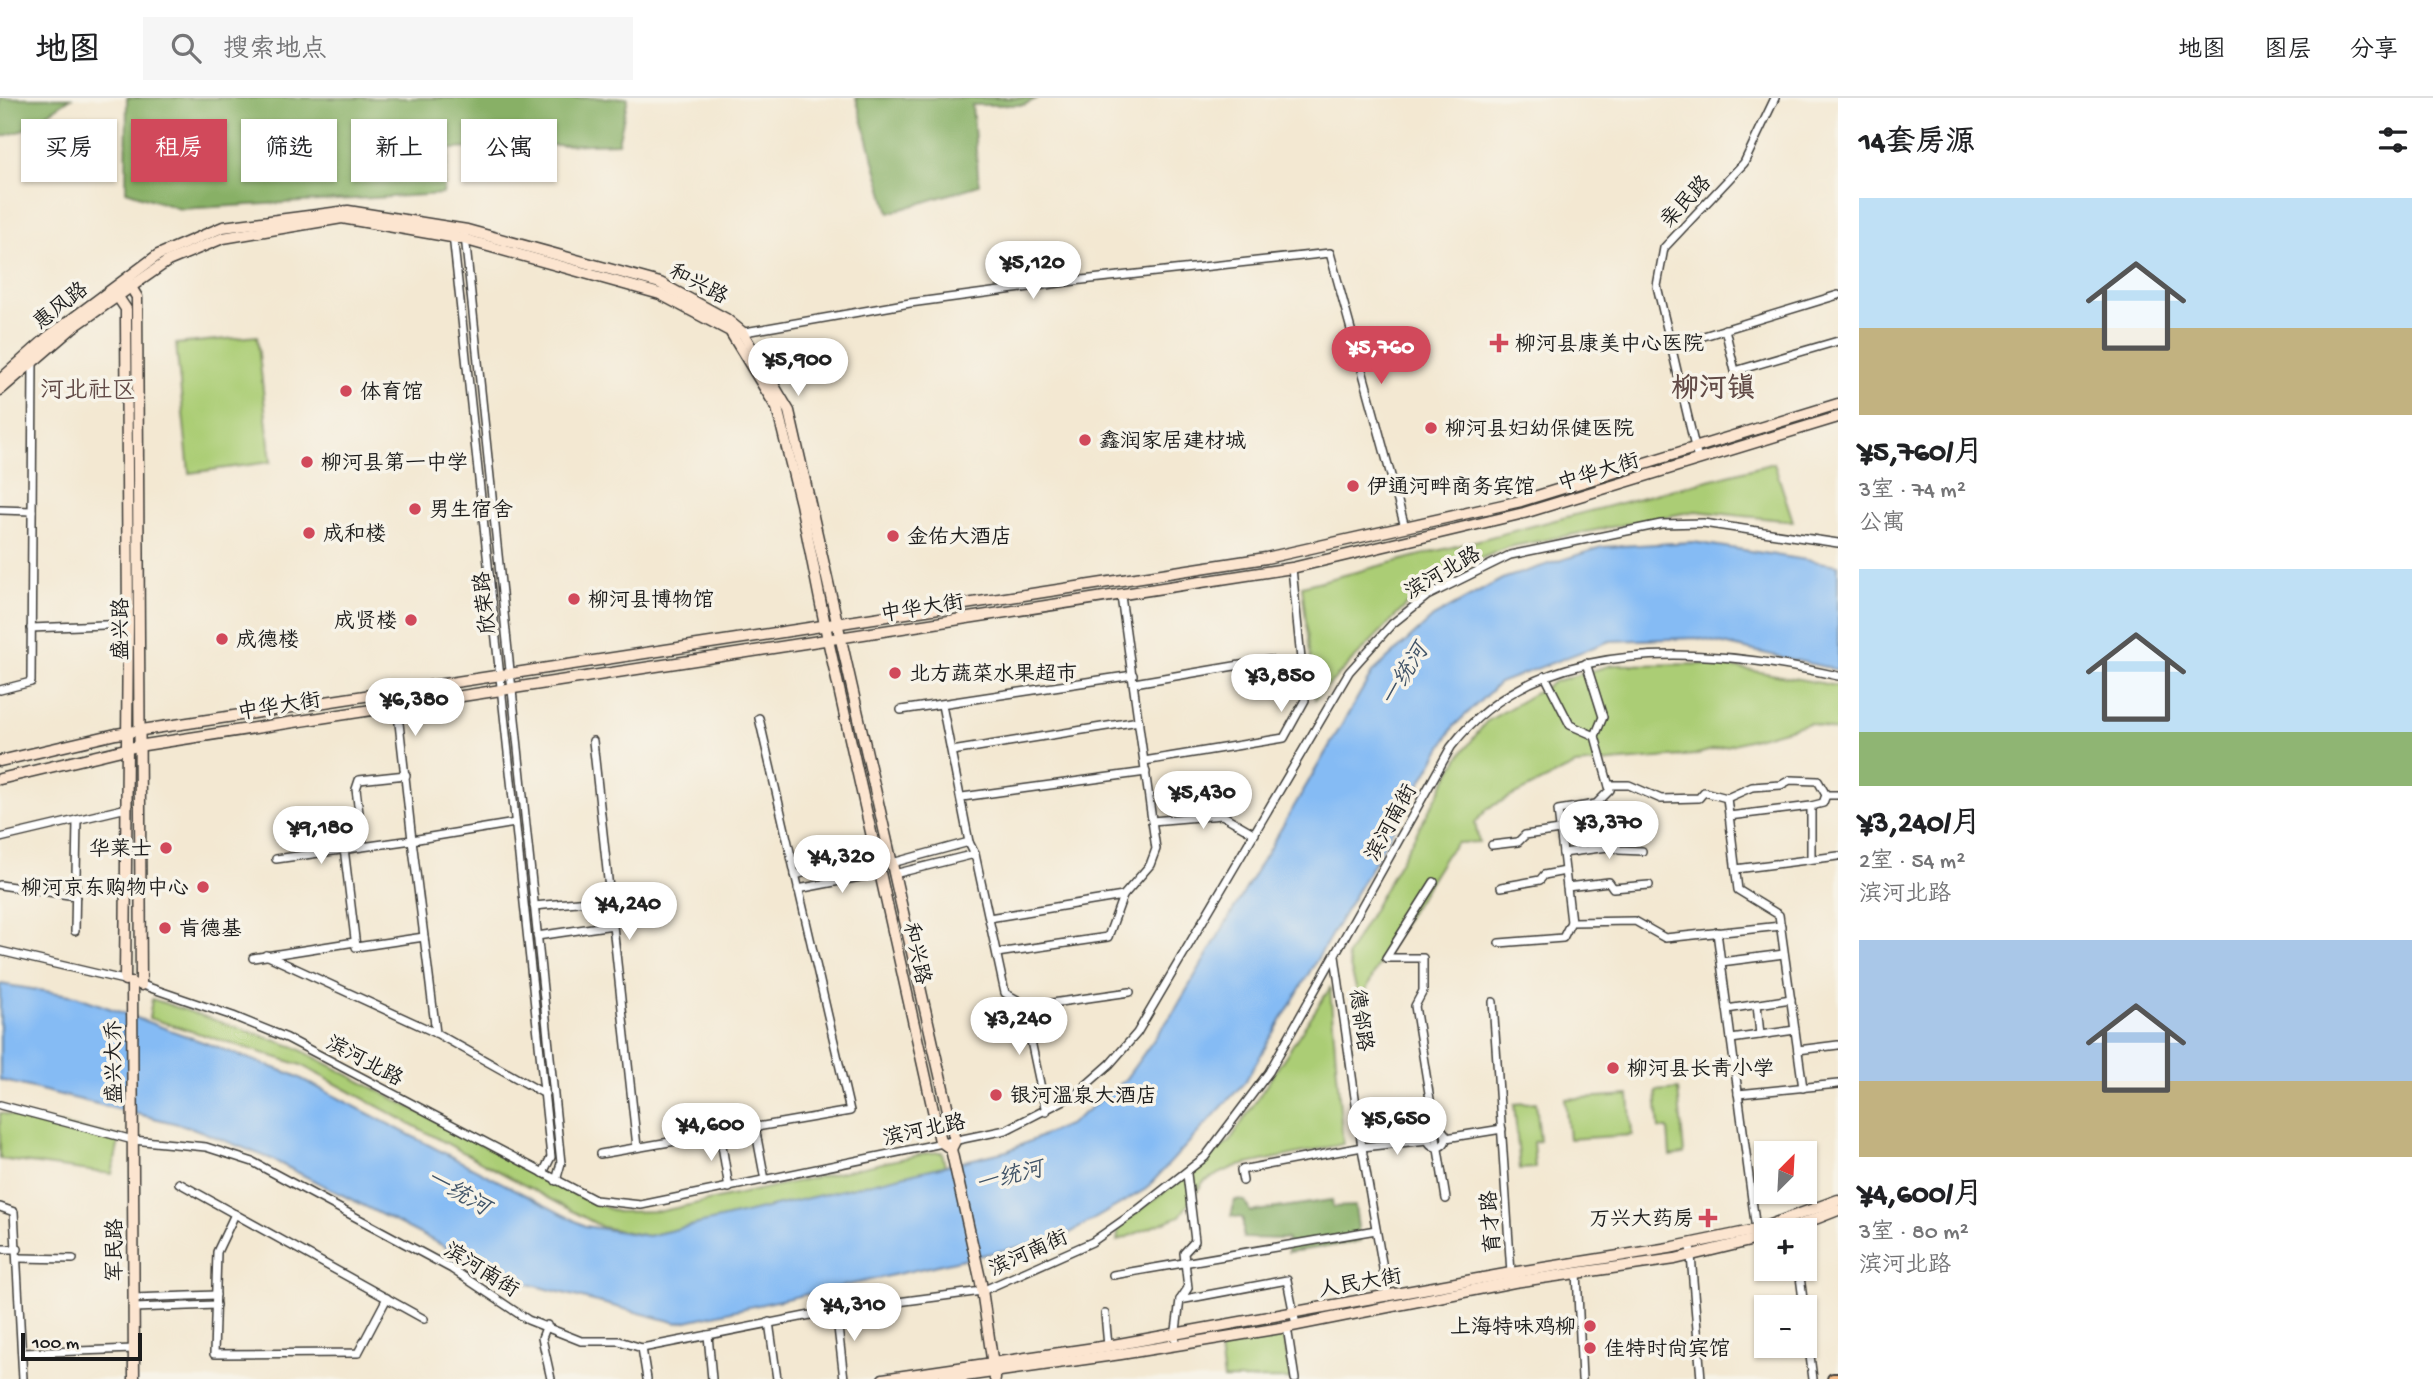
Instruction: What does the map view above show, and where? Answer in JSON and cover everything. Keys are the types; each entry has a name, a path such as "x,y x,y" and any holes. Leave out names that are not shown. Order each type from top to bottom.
{"street":[{"name":"亲民路","path":"1698,460 1657,286 1664,248 1744,163 1774,98"},
{"name":"和兴路","path":"115,293 125,277 158,255 223,227 348,211 460,233 660,294 737,333 789,411 893,868 949,1144"},
{"name":"和兴路","path":"115,293 131,287 167,261 223,238 342,218 460,233"},
{"name":"欣荣路","path":"460,233 505,676 515,823 551,1157 543,1174"},
{"path":"737,333 910,303 1082,280 1330,253 1405,527"},
{"name":"盛兴路","path":"125,277 137,297 140,745 133,983"},
{"path":"0,390 32,358 115,293"},
{"name":"盛兴路","path":"115,293 126,309 127,808 133,983"},
{"path":"1671,346 1838,295"},
{"path":"1725,329 1735,371 1838,341"},
{"name":"和兴路","path":"737,333 778,408 802,504 828,640 881,873 949,1144"},
{"path":"0,690 32,682 32,358"},
{"name":"惠风路","path":"0,380 32,358"},
{"name":"中华大街","path":"0,761 127,733 1266,558 1521,502 1838,404"},
{"name":"中华大街","path":"0,779 140,745 1293,568 1524,513 1838,417"},
{"path":"0,510 32,511"},
{"name":"滨河北路","path":"0,951 133,983 233,1016 287,1038 595,1200 641,1205 949,1144 1006,1130 1045,1112 1076,1094 1110,1064 1137,1033 1349,672 1392,624 1427,596 1466,574 1510,555 1661,524 1703,523 1838,543"},
{"path":"1144,761 1284,738 1305,700 1293,568"},
{"path":"996,953 1108,937 1123,896 1150,865 1156,849 1121,596"},
{"path":"32,628 128,624"},
{"name":"滨河南街","path":"0,1105 133,1140 206,1147 253,1162 452,1269 528,1320 581,1340 619,1341 642,1348 769,1322 982,1287 1092,1242 1205,1157 1269,1072 1451,747 1465,730 1499,700 1545,676 1613,658 1710,658 1838,676"},
{"path":"901,710 1270,660"},
{"path":"1499,943 1563,938 1571,922 1558,810 1596,804 1610,790 1595,736 1602,717 1586,663"},
{"path":"1545,676 1570,725 1595,736"},
{"name":"欣荣路","path":"506,688 534,906 561,1163 556,1181"},
{"path":"397,705 436,1033"},
{"path":"942,705 969,842 975,854 1005,993 1023,1003 1045,1112"},
{"path":"600,1154 850,1111 759,718"},
{"path":"952,751 1139,720"},
{"path":"593,741 638,1147"},
{"path":"962,797 1146,772"},
{"path":"362,845 356,789 359,780 406,775"},
{"path":"1609,785 1629,785 1661,799 1699,798 1704,792 1727,798 1752,787 1782,785 1790,779 1818,781 1826,795"},
{"path":"1826,795 1838,795"},
{"path":"1729,816 1811,806 1822,803 1826,795"},
{"path":"1727,798 1738,890 1779,915 1803,1088"},
{"path":"1811,806 1811,858"},
{"path":"0,838 127,808"},
{"path":"1152,821 1222,815 1255,834"},
{"path":"75,931 77,820"},
{"path":"276,859 515,823"},
{"path":"1492,845 1518,842 1525,835 1560,830"},
{"path":"1642,851 1619,850 1615,845 1616,838 1648,835"},
{"path":"893,868 969,842"},
{"path":"1563,853 1615,845"},
{"path":"795,875 851,861 875,847"},
{"path":"344,848 356,947 424,937"},
{"path":"893,868 975,854"},
{"path":"1736,869 1838,856"},
{"path":"1501,887 1565,872"},
{"path":"799,889 881,873"},
{"path":"1434,882 1385,958 1423,958 1423,991 1415,1006 1446,1199"},
{"path":"1567,887 1609,882 1612,888 1649,885"},
{"path":"0,886 76,896"},
{"path":"989,918 1123,896"},
{"path":"534,906 610,899"},
{"path":"1571,922 1635,921 1665,938 1781,926"},
{"path":"537,936 613,925"},
{"path":"1717,932 1754,1218"},
{"path":"253,958 355,942"},
{"path":"1721,962 1784,954"},
{"path":"267,955 436,1033 545,1094"},
{"name":"德邻路","path":"1335,955 1362,1147 1388,1297"},
{"name":"盛兴大乔","path":"133,983 131,1002 134,1121"},
{"path":"1024,1007 1130,992"},
{"path":"1727,1009 1791,999"},
{"name":"育才路","path":"1493,1002 1511,1273"},
{"path":"1757,1004 1760,1035"},
{"path":"1731,1040 1795,1030"},
{"path":"1798,1050 1838,1045"},
{"path":"1738,1094 1838,1083"},
{"name":"军民路","path":"134,1121 134,1379"},
{"path":"755,1127 765,1180"},
{"path":"1428,1140 1430,1132 1435,1129 1441,1130 1446,1138"},
{"path":"1438,1147 1446,1138 1502,1129"},
{"path":"720,1133 729,1188"},
{"path":"1243,1181 1241,1170 1362,1147 1428,1140 1438,1147"},
{"path":"949,1144 982,1287 994,1371"},
{"path":"1175,1340 1180,1300 1188,1288 1184,1253 1195,1241 1187,1174"},
{"path":"179,1183 424,1319"},
{"name":"人民大街","path":"1789,1218 1838,1200"},
{"path":"0,1207 14,1212 23,1379"},
{"path":"1817,1218 1838,1210"},
{"path":"235,1214 217,1252 214,1354 358,1353 387,1298"},
{"path":"1113,1275 1377,1230"},
{"name":"人民大街","path":"943,1379 1175,1340 1295,1313 1754,1230"},
{"name":"人民大街","path":"883,1379 994,1371 1108,1346 1292,1326 1577,1272 1691,1256 1754,1240"},
{"path":"1690,1243 1701,1379"},
{"path":"0,1249 18,1249"},
{"path":"18,1258 73,1259"},
{"path":"1577,1272 1582,1379"},
{"path":"1180,1300 1287,1280 1295,1313 1292,1326 1295,1379"},
{"path":"133,1303 216,1295"},
{"path":"133,1303 216,1306"},
{"path":"836,1310 844,1379"},
{"path":"1105,1314 1108,1346"},
{"path":"769,1322 777,1379"},
{"path":"547,1325 542,1338 551,1379"},
{"path":"708,1335 712,1379"},
{"path":"642,1348 647,1379"},
{"path":"22,1353 134,1349"},
{"path":"1810,1358 1813,1379"}],"green space":[{"path":"0,98 71,98 39,119 21,119 21,131 0,137"},
{"path":"127,98 628,98 618,143 557,145 557,119 461,119 461,149 450,149 447,168 447,119 351,119 351,182 445,182 443,194 180,209 126,191"},
{"path":"856,98 1038,98 1024,105 972,105 979,185 889,213"},
{"path":"257,336 271,462 189,473 176,344"},
{"path":"1774,463 1793,521 1695,511 1508,547 1432,579 1315,699 1302,586"},
{"path":"1714,664 1838,686 1838,732 1810,723 1694,755 1575,765 1488,808 1475,823 1479,842 1457,843 1446,855 1383,956 1360,1002 1347,956 1459,757 1486,722 1556,681 1612,665"},
{"path":"1330,988 1343,1144 1234,1167 1204,1181 1180,1216 1117,1241 1119,1226 1229,1142"},
{"path":"152,999 295,1047 585,1199 617,1212 662,1211 928,1153 942,1152 945,1166 648,1236 602,1227 301,1065 149,1018"},
{"path":"1678,1089 1684,1154 1670,1156 1668,1129 1659,1129 1656,1091"},
{"path":"1629,1095 1632,1135 1569,1139 1565,1099"},
{"path":"1536,1102 1540,1141 1533,1142 1535,1168 1520,1169 1514,1104"},
{"path":"0,1113 120,1137 112,1174 0,1159"},
{"path":"1235,1200 1245,1201 1250,1212 1332,1200 1333,1207 1355,1206 1360,1242 1288,1252 1287,1239 1243,1238 1243,1218 1231,1216"},
{"path":"1283,1333 1291,1379 1224,1379 1219,1344"}],"water":[{"name":"一统河","path":"1693,542 1838,565 1838,670 1697,638 1610,641 1499,683 1454,726 1245,1082 1146,1189 1063,1237 678,1323 509,1279 269,1158 190,1127 0,1080 0,984 76,996 294,1075 585,1226 648,1236 1007,1151 1070,1124 1124,1081 1175,1010 1372,673 1433,617 1502,579 1602,547"}],"place":[{"name":"柳河县康美中心医院","path":"1499,343"},
{"name":"体育馆","path":"346,391"},
{"name":"柳河县妇幼保健医院","path":"1431,428"},
{"name":"鑫润家居建材城","path":"1085,440"},
{"name":"柳河县第一中学","path":"307,462"},
{"name":"伊通河畔商务宾馆","path":"1353,486"},
{"name":"男生宿舍","path":"415,509"},
{"name":"成和楼","path":"309,533"},
{"name":"金佑大酒店","path":"893,536"},
{"name":"柳河县博物馆","path":"574,599"},
{"name":"成贤楼","path":"411,620"},
{"name":"成德楼","path":"222,639"},
{"name":"北方蔬菜水果超市","path":"895,673"},
{"name":"华莱士","path":"166,848"},
{"name":"柳河京东购物中心","path":"203,887"},
{"name":"肯德基","path":"165,928"},
{"name":"柳河县长青小学","path":"1613,1068"},
{"name":"银河温泉大酒店","path":"996,1095"},
{"name":"万兴大药房","path":"1708,1218"},
{"name":"上海特味鸡柳","path":"1590,1326"},
{"name":"佳特时尚宾馆","path":"1590,1348"}],"district":[{"name":"柳河镇","path":"1713,386"},
{"name":"河北社区","path":"88,389"}]}
